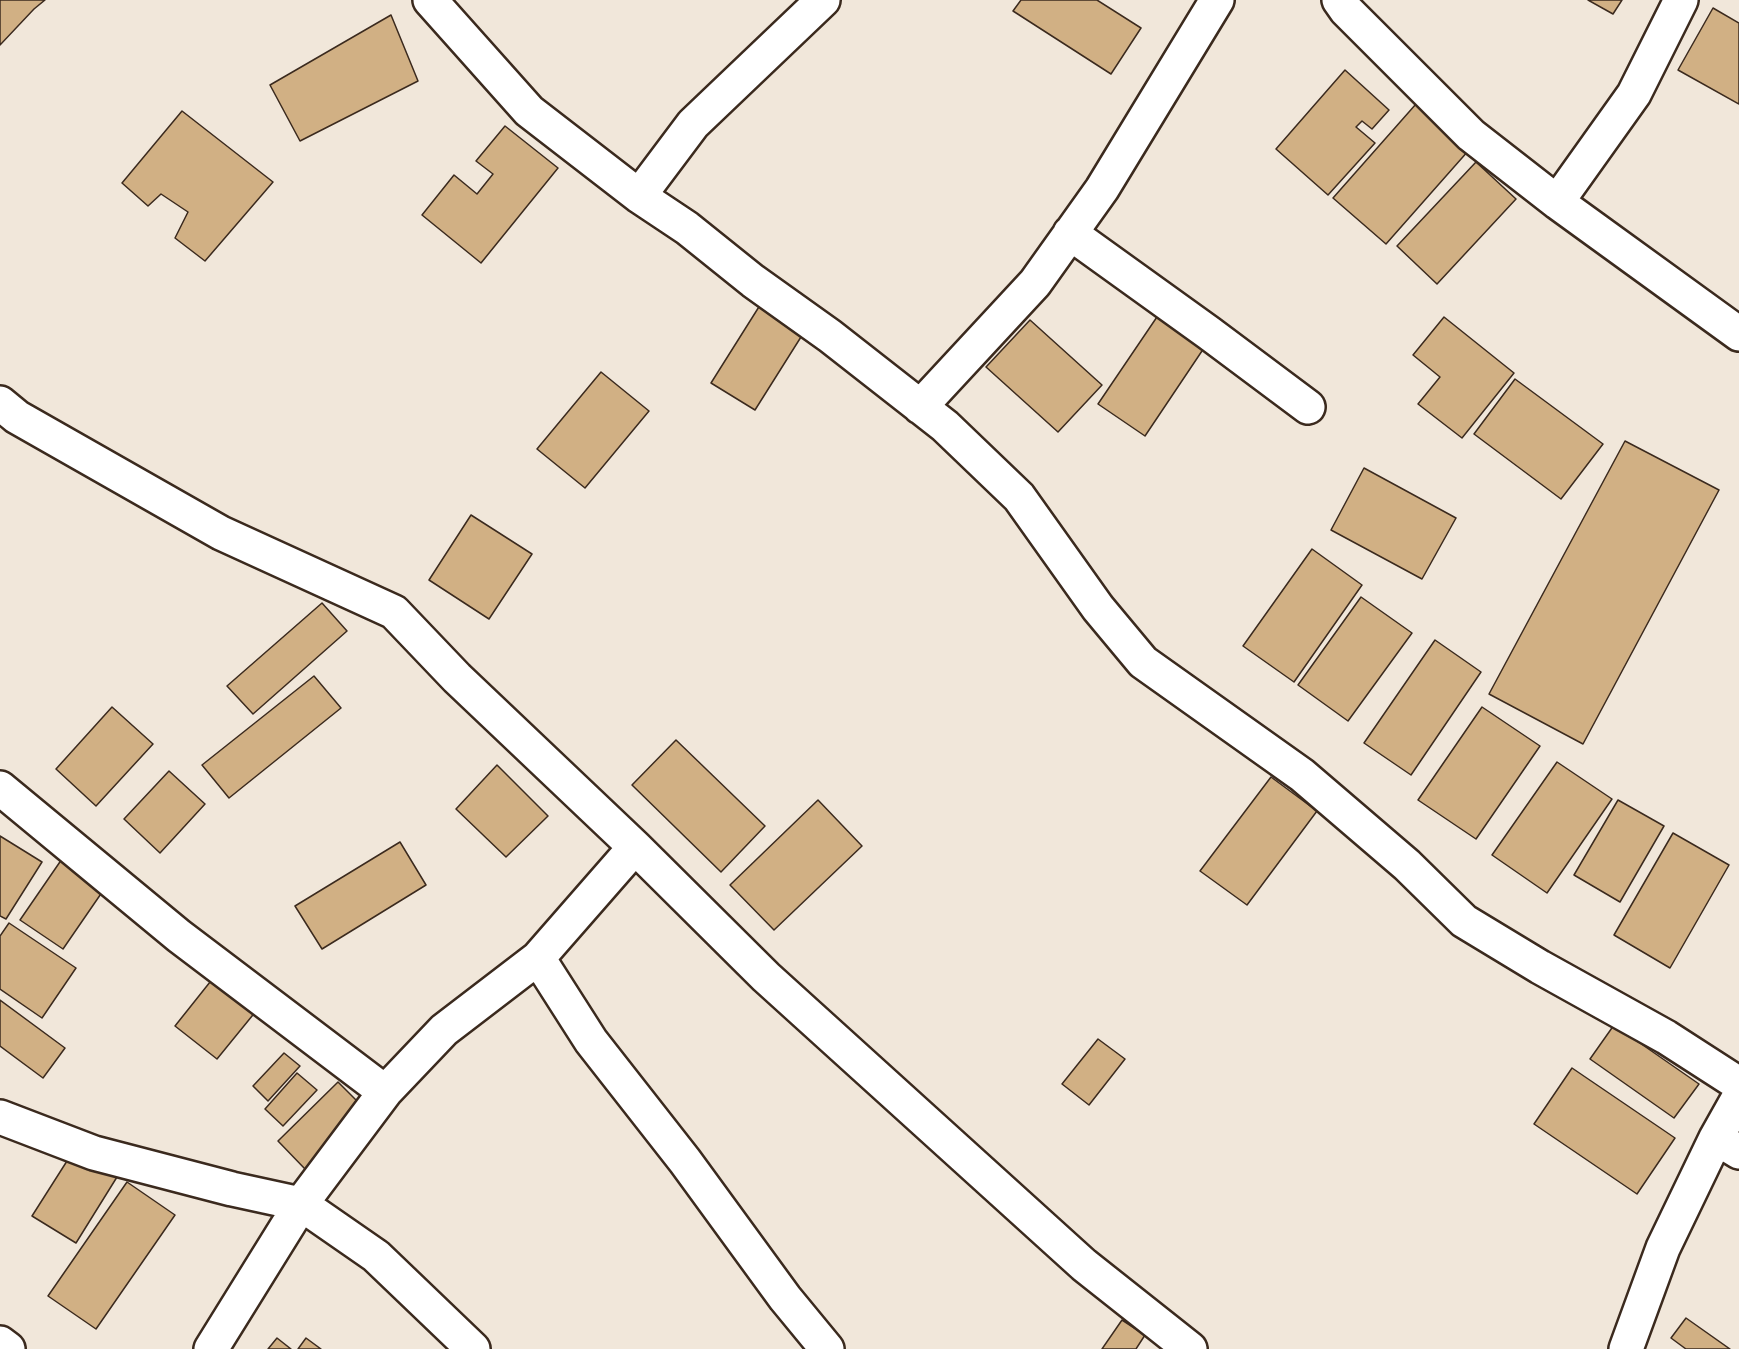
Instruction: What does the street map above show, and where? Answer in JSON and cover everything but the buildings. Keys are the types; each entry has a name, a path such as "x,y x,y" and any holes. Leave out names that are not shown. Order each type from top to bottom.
{"street":[{"path":"430,0 529,111 639,196 687,228 945,426 1018,497 1098,608 1143,662 1302,775 1407,865 1464,921 1540,967 1666,1037 1739,1084"},
{"path":"639,196 693,124 823,0"},
{"path":"920,407 1035,283 1102,189 1217,0"},
{"path":"1339,0 1346,10 1471,135 1557,202 1739,334"},
{"path":"1557,202 1634,94 1681,0"},
{"path":"1070,233 1308,407"},
{"path":"0,403 17,417 221,533 393,612 457,678 635,847 766,977 1084,1265 1190,1349"},
{"path":"0,788 179,936 385,1092"},
{"path":"211,1349 302,1204 385,1092 444,1030 538,958 635,847"},
{"path":"538,958 591,1041 685,1161 784,1298 827,1349"},
{"path":"1626,1349 1663,1248 1727,1145 1739,1097"},
{"path":"0,1118 94,1152 232,1189 302,1204 376,1256 472,1349"},
{"path":"0,1343 9,1349"}]}
